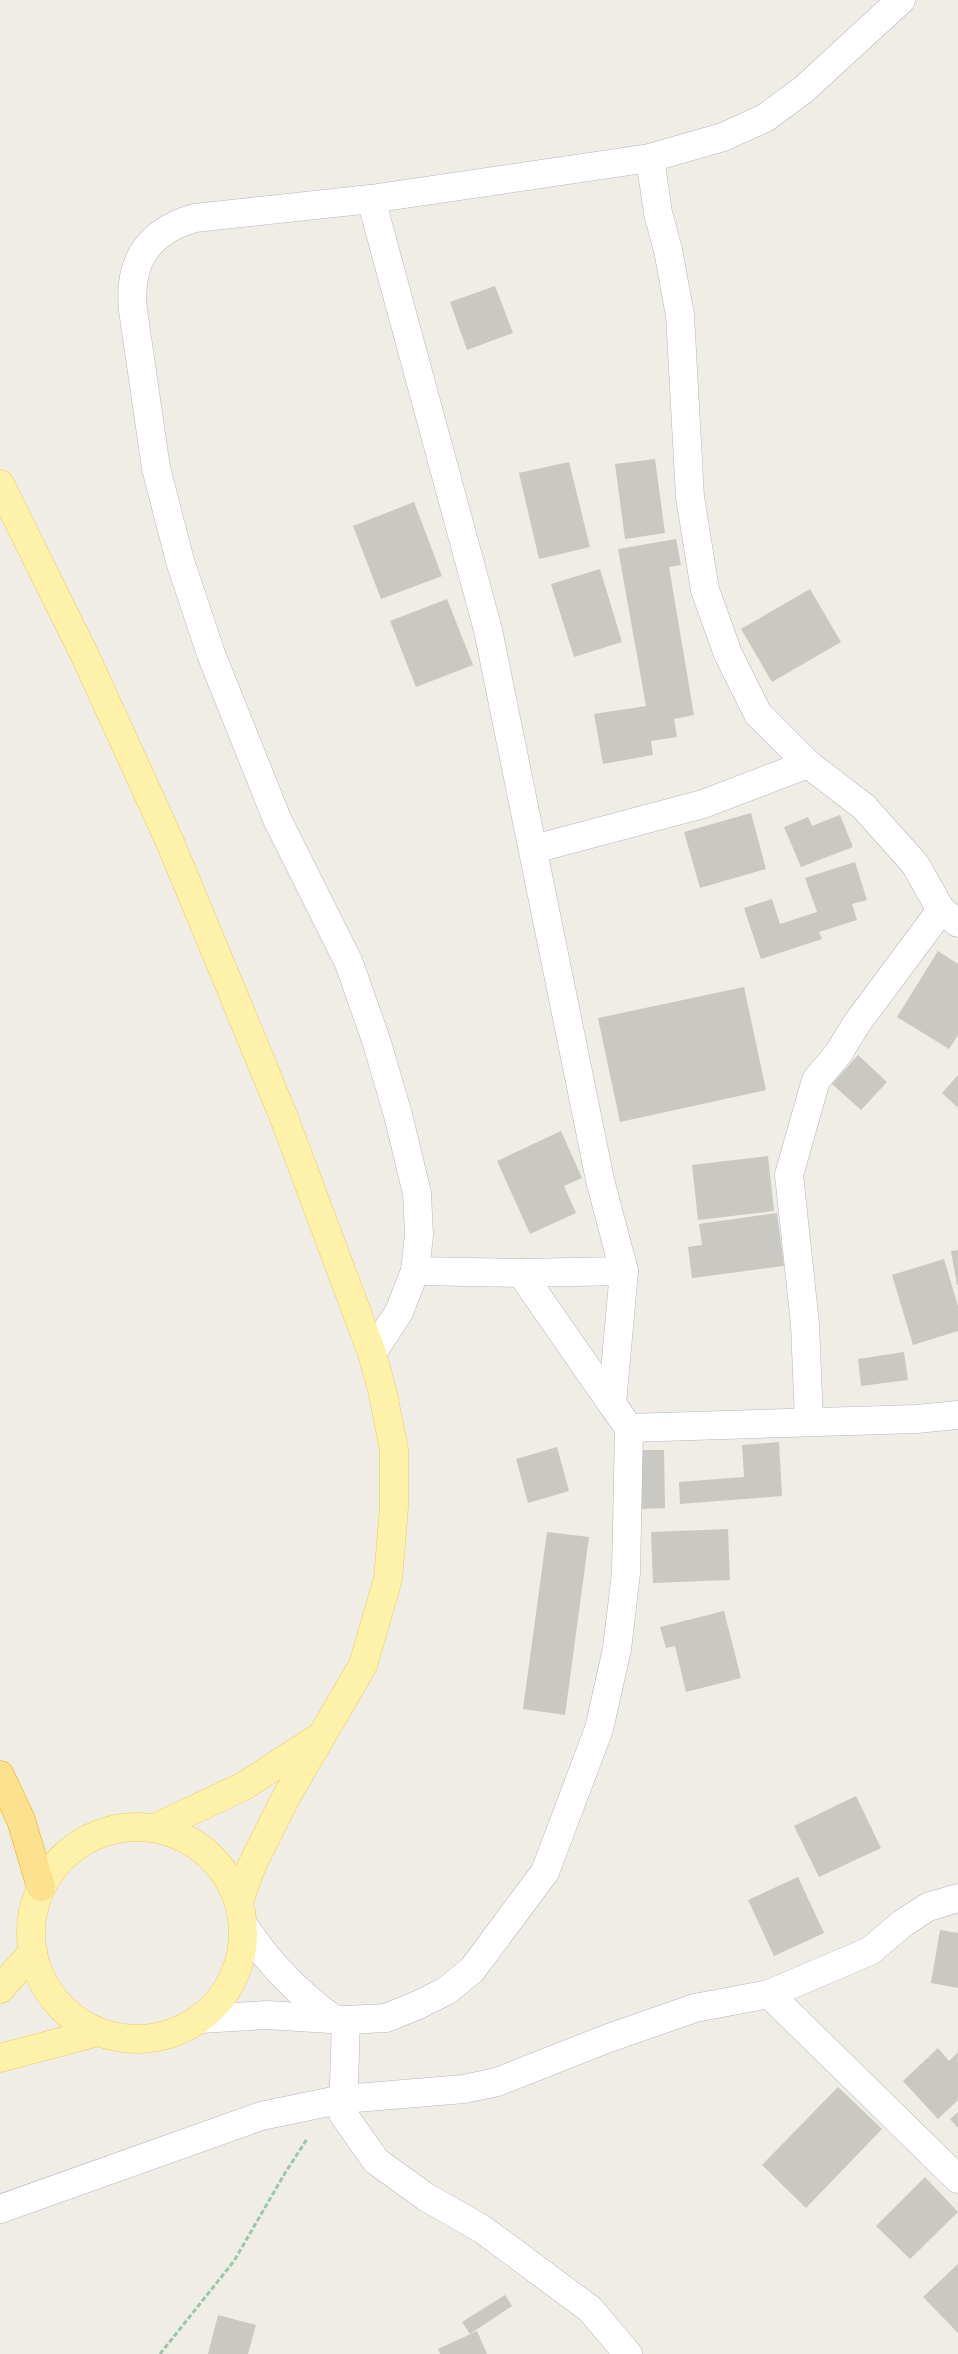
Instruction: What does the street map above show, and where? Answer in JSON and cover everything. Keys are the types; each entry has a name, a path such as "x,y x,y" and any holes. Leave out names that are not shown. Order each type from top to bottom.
{"highway":[{"path":"0,1775 20,1820 41,1887"}],"main road":[{"path":"0,484 86,660 170,842 283,1115 372,1353 383,1394 394,1450 394,1506 388,1580 363,1665 278,1814 252,1865 241,1913 242,1953 234,1978 219,2001 200,2019 176,2032 151,2039 124,2039 98,2032 74,2019 55,2001 40,1978 32,1952 31,1930 34,1908 41,1887 54,1867 71,1851 91,1838 112,1830 136,1827 155,1828 177,1835 198,1846 216,1861 230,1879 241,1913"},
{"path":"155,1828 244,1786 326,1732"},
{"path":"0,1988 32,1952"},
{"path":"0,2058 98,2032"}],"street":[{"path":"372,1353 399,1312 415,1272 419,1235 417,1193 398,1115 377,1043 349,963 274,810 212,654 180,561 156,468 132,292 134,274 140,258 150,243 163,231 178,222 195,218 371,199 650,158 723,137 764,118 803,90 901,0"},
{"path":"650,158 658,213 668,250 680,315 690,497 705,590 728,654 758,714 808,764 870,814 915,864 949,917 858,1023 838,1054 816,1080 790,1175 805,1324 809,1421"},
{"path":"371,199 488,630 600,1180 624,1271 612,1404"},
{"path":"534,849 703,804 808,764"},
{"path":"415,1272 521,1273 624,1271"},
{"path":"200,2019 267,2015 340,2020 386,2018 418,2006 446,1991 472,1970 545,1872 599,1730 616,1649 626,1574 629,1428 521,1273"},
{"path":"629,1428 916,1419 958,1415"},
{"path":"0,2209 237,2123 294,2108 343,2107 464,2089 497,2082 606,2039 695,2008 769,1994 870,1951 903,1923 928,1907 958,1898"},
{"path":"241,1913 284,1978 299,1993 340,2020"},
{"path":"769,1994 958,2179"},
{"path":"340,2020 343,2107 376,2161 426,2197 482,2229 590,2309 628,2354"}],"path":[{"path":"160,2354 234,2260 285,2173 308,2138 343,2107"}],"building":[{"path":"495,286 513,333 467,350 450,302"},
{"path":"655,459 665,533 625,539 615,464"},
{"path":"569,462 590,547 539,559 519,473"},
{"path":"414,502 442,576 381,599 353,526"},
{"path":"676,539 681,565 669,567 694,715 674,719 677,737 651,741 653,755 603,764 594,714 646,706 618,549"},
{"path":"600,569 622,642 574,657 551,584"},
{"path":"810,589 841,642 772,682 741,629"},
{"path":"447,599 473,665 416,687 390,621"},
{"path":"751,813 766,869 700,888 684,832"},
{"path":"840,815 853,847 801,867 784,827 808,817 812,826"},
{"path":"855,862 867,900 852,904 857,920 819,932 822,939 761,959 744,908 772,899 780,924 817,912 805,878"},
{"path":"938,951 958,964 958,1035 949,1049 897,1017"},
{"path":"744,987 766,1090 620,1122 598,1018"},
{"path":"858,1055 887,1082 861,1110 832,1084"},
{"path":"958,1075 958,1108 942,1093"},
{"path":"561,1131 582,1178 564,1186 576,1213 530,1234 497,1161"},
{"path":"768,1156 774,1211 698,1220 692,1165"},
{"path":"777,1213 784,1266 692,1278 688,1247 702,1245 699,1224"},
{"path":"958,1250 958,1285 957,1285 951,1251"},
{"path":"944,1259 958,1306 958,1331 913,1345 892,1275"},
{"path":"904,1352 908,1380 861,1386 858,1359"},
{"path":"779,1442 782,1496 680,1504 679,1482 744,1477 742,1445"},
{"path":"557,1447 569,1491 528,1503 516,1459"},
{"path":"640,1450 664,1450 665,1508 642,1509"},
{"path":"728,1529 730,1580 653,1583 651,1532"},
{"path":"547,1532 589,1537 565,1715 523,1709"},
{"path":"724,1611 741,1678 686,1692 675,1646 666,1648 660,1627"},
{"path":"856,1796 881,1848 819,1877 794,1826"},
{"path":"798,1877 824,1933 774,1956 748,1900"},
{"path":"940,1930 958,1933 958,1988 931,1983"},
{"path":"938,2048 949,2061 958,2052 958,2100 938,2119 903,2081"},
{"path":"838,2087 882,2129 806,2208 762,2165"},
{"path":"958,2112 958,2128 950,2119"},
{"path":"925,2177 958,2212 910,2259 876,2226"},
{"path":"958,2264 958,2333 923,2297"},
{"path":"505,2295 512,2306 470,2334 462,2322"},
{"path":"218,2315 256,2325 248,2354 208,2354"},
{"path":"477,2331 487,2354 440,2354 438,2349"}]}
